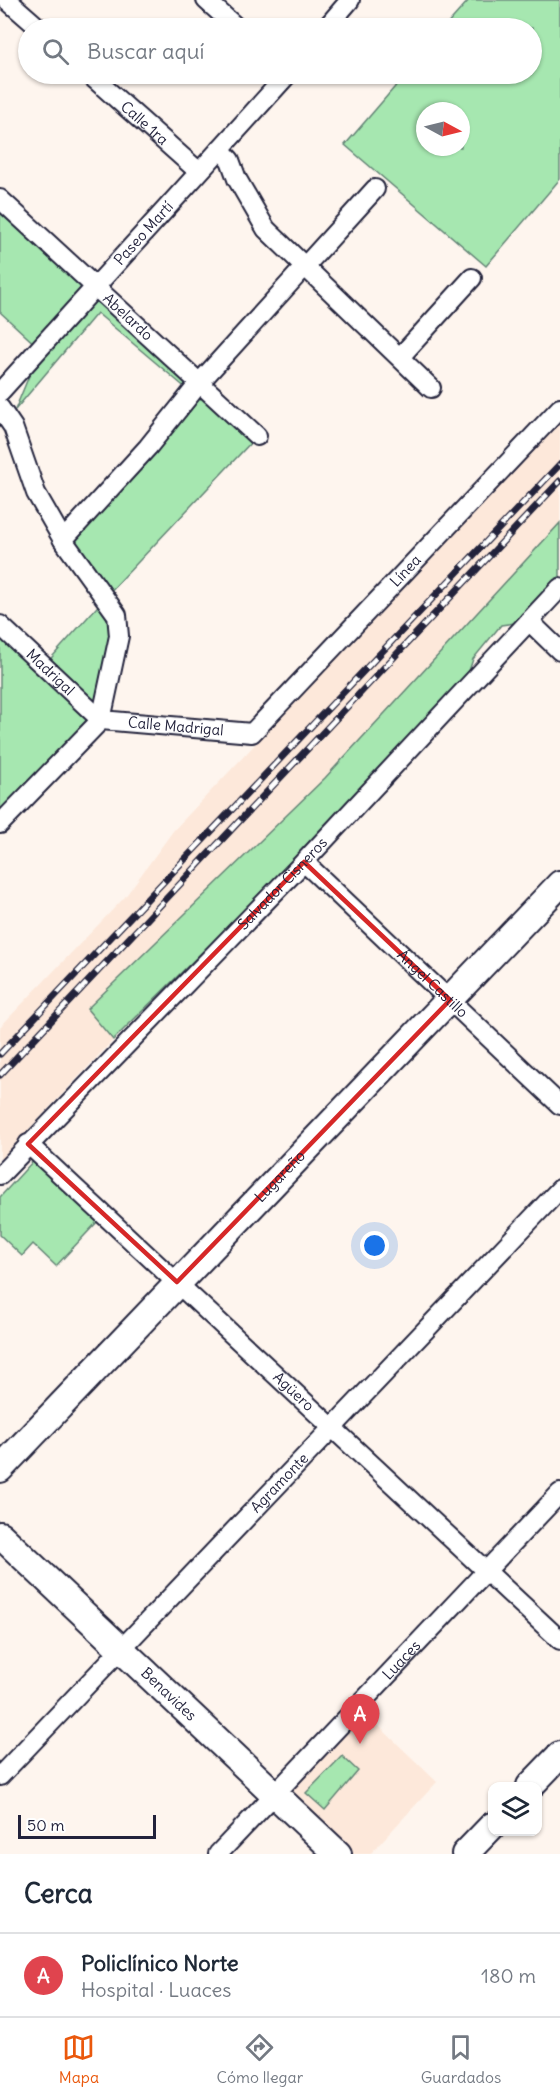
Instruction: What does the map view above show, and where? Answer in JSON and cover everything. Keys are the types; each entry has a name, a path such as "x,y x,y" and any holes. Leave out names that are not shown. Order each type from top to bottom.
{"street":[{"path":"7,0 28,18"},
{"path":"206,0 226,18"},
{"path":"335,18 350,0"},
{"name":"Calle 1ra","path":"100,84 198,171"},
{"name":"Paseo Martí","path":"0,392 278,84"},
{"path":"220,149 230,160 237,179 266,229 431,387"},
{"path":"63,540 148,447 201,381 375,189"},
{"name":"Abelardo","path":"0,199 95,288 201,381 256,436"},
{"path":"400,357 472,279"},
{"path":"0,408 13,427 36,493 63,540 117,615 119,636 101,720 0,824"},
{"name":"Línea","path":"252,733 560,408"},
{"name":"Salvador Cisneros","path":"0,1175 304,862 560,588"},
{"path":"529,621 560,651"},
{"name":"Madrigal","path":"0,625 101,720"},
{"name":"Calle Madrigal","path":"101,720 252,733"},
{"name":"Ángel Castillo","path":"304,862 560,1105"},
{"name":"Lugareño","path":"0,1469 560,884"},
{"name":"Agüero","path":"28,1144 560,1640"},
{"name":"Agramonte","path":"0,1776 560,1190"},
{"name":"Luaces","path":"218,1854 560,1492"},
{"name":"Benavides","path":"0,1534 338,1854"},
{"path":"534,1782 560,1755"},
{"path":"465,1854 488,1830"}],"highlighted area":[{"path":"304,862 450,1000 177,1282 28,1144"}],"shaded area":[{"path":"560,423 560,523 325,778 88,1009 113,1040 0,1160 0,1027 125,897 173,831"},
{"path":"358,1706 437,1782 370,1854 338,1854 275,1794"}],"green space":[{"path":"469,0 560,0 560,179 486,266 345,145 397,84 542,84 542,18 453,18"},
{"path":"0,199 257,436 105,597 117,615 101,720 0,824 0,625 44,666 105,598 63,540 188,390 97,313 15,410 40,349 0,312"},
{"path":"560,523 560,576 515,623 501,625 473,659 468,674 327,829 113,1040 87,1009 325,778"},
{"path":"34,1160 99,1220 56,1266 33,1244 22,1256 0,1235 0,1197"},
{"path":"342,1756 358,1771 325,1810 306,1793"}],"railway":[{"path":"0,1054 560,464"},
{"path":"0,1075 560,481"}],"place":[{"name":"Policlínico Norte","path":"360,1744"}]}
